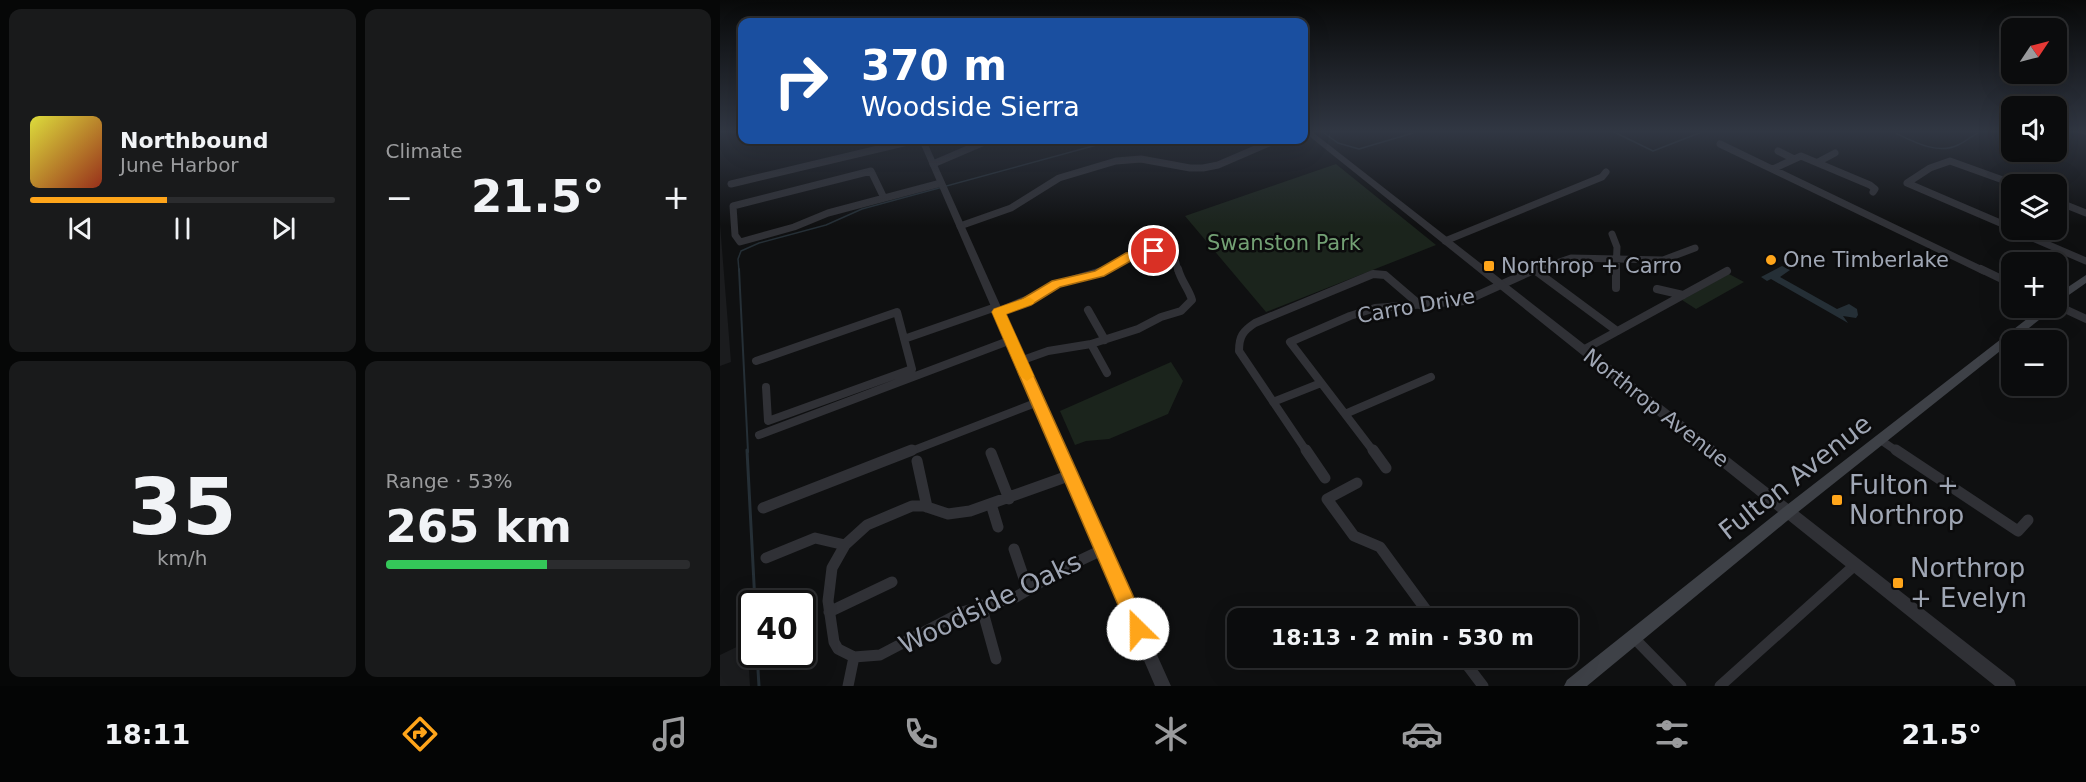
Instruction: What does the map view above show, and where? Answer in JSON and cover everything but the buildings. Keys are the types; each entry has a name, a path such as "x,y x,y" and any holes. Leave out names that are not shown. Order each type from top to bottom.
{"main road":[{"path":"2067,294 2086,278"},
{"name":"Fulton Avenue","path":"1573,686 1788,512 1882,441 2036,318"}],"street":[{"path":"731,184 823,162"},
{"path":"938,162 933,164 942,185 1163,686"},
{"path":"960,226 1011,208 1059,178 1113,162"},
{"path":"1162,162 1203,168 1225,162"},
{"name":"Northrop Avenue","path":"1344,162 2008,686"},
{"path":"1758,162 2001,279"},
{"path":"1773,169 1788,162"},
{"path":"1818,162 1872,186 1875,190 1873,192"},
{"path":"1946,162 1929,168 1907,183 2001,224"},
{"path":"1955,162 2001,179"},
{"path":"884,198 871,171 733,206 735,235 740,242 794,227 828,213 942,185"},
{"path":"1445,241 1602,177 1606,172"},
{"path":"2067,205 2086,213"},
{"path":"1612,234 1617,244 1616,288"},
{"path":"2038,240 2086,261"},
{"name":"Carro Drive","path":"1386,468 1290,342 1368,310 1392,306 1455,304 1572,258 1592,257 1643,263 1668,261 1695,248"},
{"path":"904,339 1020,303 1056,284 1100,273 1134,254 1154,251 1170,255 1177,262 1181,282 1191,296 1190,304 1180,311 1105,340 1058,349 1020,361"},
{"path":"1536,271 1617,331"},
{"path":"1583,350 1727,271"},
{"path":"1325,478 1239,351 1238,340 1242,332 1255,322 1362,277 1378,274 1384,275 1420,305"},
{"path":"1658,289 1683,295"},
{"path":"2067,309 2086,320"},
{"path":"1088,310 1105,340"},
{"path":"756,361 803,346 843,328 897,312 912,369 768,421 766,387"},
{"path":"759,435 1011,340"},
{"path":"1091,344 1107,373"},
{"path":"1345,414 1431,377"},
{"path":"1273,402 1321,382"},
{"path":"763,508 1038,402"},
{"path":"1882,441 2018,531 2028,520"},
{"path":"991,453 1009,499"},
{"path":"917,461 927,507"},
{"path":"848,686 854,657 838,650 834,642 828,587 832,568 845,544 867,525 912,506 927,507 948,514 1009,499 1071,475"},
{"path":"1357,483 1327,499 1354,536 1380,547 1425,608"},
{"path":"991,504 998,527"},
{"path":"766,558 815,538 845,544"},
{"path":"1014,549 1028,590"},
{"name":"Woodside Oaks","path":"854,657 864,658 890,651 945,620 981,605 1008,600 1104,549"},
{"path":"1720,686 1855,565"},
{"path":"829,612 892,582"},
{"path":"981,605 996,659"},
{"path":"1634,638 1681,686"},
{"path":"1469,668 1482,686"}],"shaded area":[{"path":"720,224 731,362 720,366"},
{"path":"1782,266 1790,270 1780,277 1837,309 1849,304 1857,309 1856,318 1843,316 1848,323 1771,279 1767,281 1761,277"},
{"path":"738,646 738,668 749,668 750,686 720,686 720,655"}],"green space":[{"name":"Swanston Park","path":"1336,164 1436,245 1266,312 1185,216"},
{"path":"1729,274 1744,282 1696,309 1682,300"},
{"path":"1171,362 1183,381 1168,414 1109,439 1086,441 1075,445 1060,411"}],"waterway":[{"path":"739,271 738,259 741,251 759,243 826,225 862,209 1034,162"},
{"path":"739,269 748,452"},
{"path":"747,450 754,590"},
{"path":"758,668 759,686"}],"slow traffic":[{"path":"1027,376 998,312 1029,301"}],"place":[{"name":"One Timberlake","path":"1771,260"},
{"name":"Northrop + Carro","path":"1489,266"},
{"name":"Fulton + Northrop","path":"1837,500"},
{"name":"Northrop + Evelyn","path":"1898,583"}],"route":[{"path":"1138,629 998,312 1031,300 1056,284 1100,273 1131,256 1154,251"}]}
